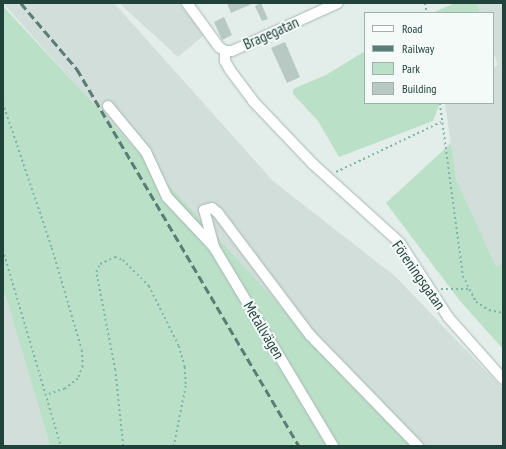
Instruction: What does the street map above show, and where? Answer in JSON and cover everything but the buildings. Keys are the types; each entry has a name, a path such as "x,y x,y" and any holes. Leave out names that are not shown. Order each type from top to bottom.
{"street":[{"name":"Föreningsgatan","path":"187,3 225,51 225,61 252,101 328,177 400,243 448,316 503,379"},
{"name":"Bragegatan","path":"225,51 232,51 334,4"},
{"path":"108,106 146,152 167,197 214,247"},
{"name":"Metallvägen","path":"333,446 214,247 204,210 212,208 218,213 310,335 418,446"}],"path":[{"path":"3,102 82,350 83,366 78,379 65,389 46,395"},
{"path":"440,104 441,122 459,257 469,289 476,302 489,310 503,313"},
{"path":"328,177 441,122"},
{"path":"3,250 61,446"},
{"path":"123,446 114,370 96,272 100,264 115,257 123,260 149,286 179,346 185,367 186,386 174,446"},
{"path":"431,289 469,289"}],"shaded area":[{"path":"3,3 114,3 273,181 396,277 503,389 503,446 416,446 335,365 117,131"},
{"path":"119,3 179,3 204,35 178,57"},
{"path":"477,3 503,3 503,263 496,268 456,179 445,104 494,104 494,67 498,65 494,54 494,12 480,12"},
{"path":"3,287 50,446 3,446"}],"green space":[{"path":"455,3 477,3 480,12 434,12"},
{"path":"3,6 335,365 416,446 50,446 3,287"},
{"path":"364,52 364,104 440,104 433,121 339,157 318,121 293,94 293,89 326,75"},
{"path":"451,143 456,179 496,267 503,263 503,349 460,301 386,203"}],"railway":[{"path":"21,3 77,69 299,446"}]}
